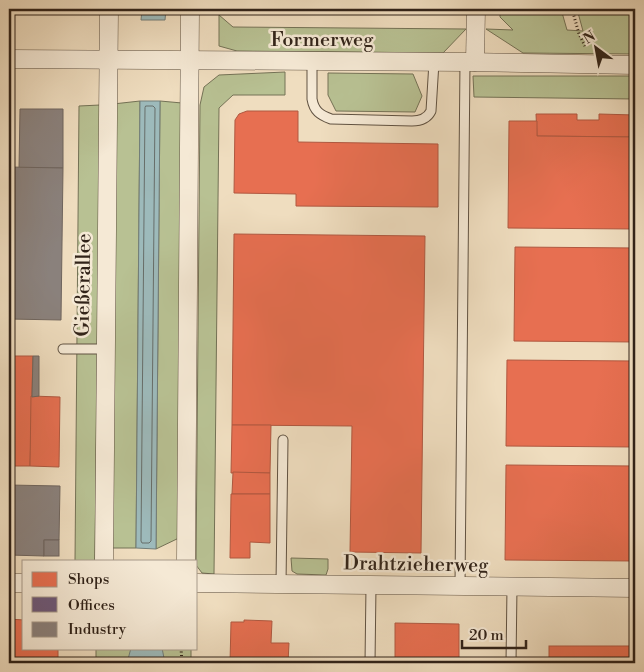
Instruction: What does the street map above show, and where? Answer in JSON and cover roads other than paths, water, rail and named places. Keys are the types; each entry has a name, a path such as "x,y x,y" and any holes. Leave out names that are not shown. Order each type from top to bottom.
{"street":[{"name":"Gießerallee","path":"104,560 109,9"},
{"path":"186,560 190,9"},
{"path":"470,62 476,9"},
{"name":"Formerweg","path":"9,59 635,65"},
{"path":"9,583 22,583"},
{"name":"Drahtzieherweg","path":"198,583 635,588"}],"lane":[{"path":"312,62 312,99 320,115 330,120 412,121 423,119 432,112 434,62"},
{"path":"460,586 470,62"},
{"path":"63,348 105,349"},
{"path":"281,584 283,440"},
{"path":"370,663 371,586"},
{"path":"511,663 512,587"}],"water":[{"path":"142,9 166,9 165,20 141,20"},
{"path":"140,101 160,101 156,549 136,548"},
{"path":"130,650 162,650 165,663 127,663"}]}
